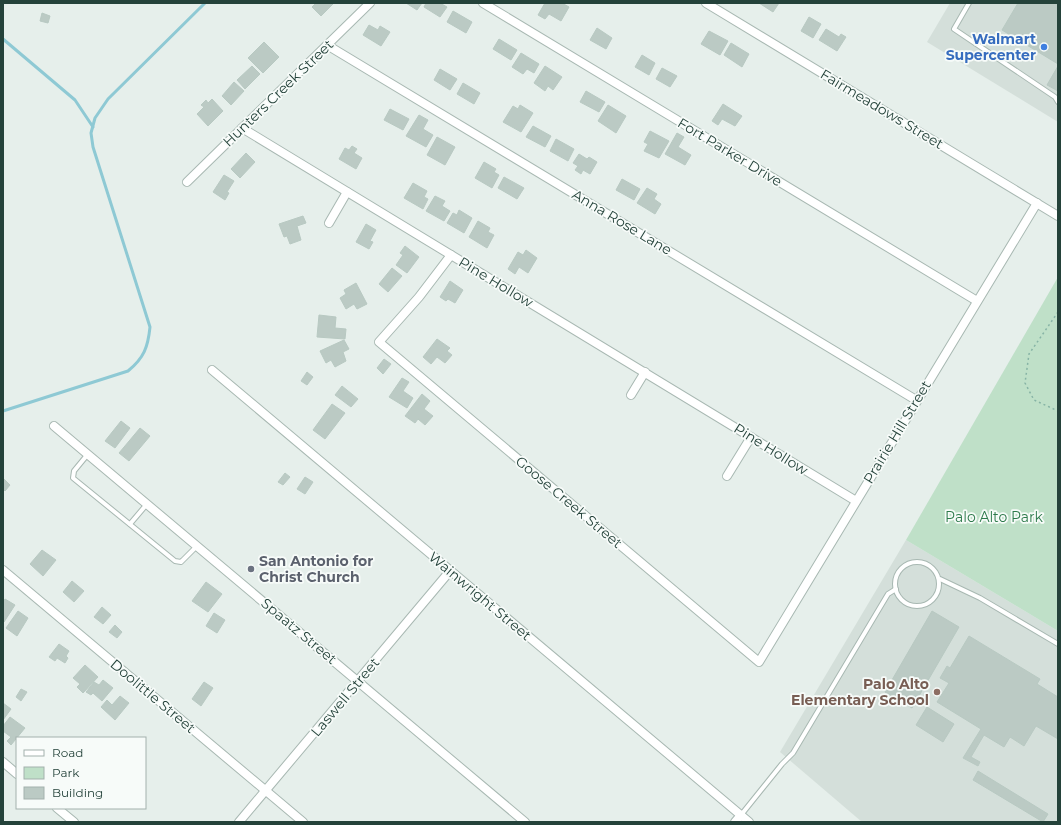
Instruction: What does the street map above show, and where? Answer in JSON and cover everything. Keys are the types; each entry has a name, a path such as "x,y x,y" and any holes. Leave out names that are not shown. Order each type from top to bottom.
{"street":[{"name":"Hunters Creek Street","path":"186,182 370,3"},
{"name":"Fort Parker Drive","path":"483,3 977,301"},
{"name":"Fairmeadows Street","path":"706,3 1058,216"},
{"name":"Anna Rose Lane","path":"327,45 916,400"},
{"name":"Pine Hollow","path":"242,128 856,501"},
{"path":"329,223 347,192"},
{"name":"Prairie Hill Street","path":"759,662 916,400 1037,203"},
{"name":"Goose Creek Street","path":"451,255 419,297 380,342 759,662"},
{"name":"Wainwright Street","path":"212,370 749,822"},
{"path":"631,395 645,372"},
{"name":"Spaatz Street","path":"54,426 526,822"},
{"path":"727,476 751,437"},
{"name":"Doolittle Street","path":"3,570 303,822"},
{"name":"Laswell Street","path":"239,822 450,571"},
{"path":"3,762 16,773"},
{"path":"58,809 74,822"},
{"path":"734,822 740,815"}],"lane":[{"path":"969,3 954,29 1055,97 1058,102"},
{"path":"88,454 74,470 73,478 175,561 181,562 197,546"},
{"path":"130,524 147,504"},
{"path":"940,580 939,590 936,597 924,606 909,605 903,601 896,589 895,581 902,569 914,563 928,566 940,580 980,598 1058,644"},
{"path":"740,815 792,753 888,594 896,589"}],"path":[{"path":"1058,312 1029,354 1025,383 1034,400 1058,411"}],"shaded area":[{"path":"950,3 1058,3 1058,122 927,42"},
{"name":"Palo Alto Elementary School","path":"906,540 1058,631 1058,822 862,822 780,752"}],"green space":[{"name":"Palo Alto Park","path":"1058,277 1058,631 906,540"}],"building":[{"path":"316,3 334,3 321,16 312,7"},
{"path":"406,3 422,3 417,10"},
{"path":"426,3 440,3 447,7 440,17 424,7"},
{"path":"545,3 562,3 569,7 561,21 549,14 545,19 538,15"},
{"path":"759,3 779,3 773,12"},
{"name":"Walmart Supercenter","path":"1018,3 1058,3 1058,64 1002,30"},
{"path":"453,11 472,22 466,33 447,22"},
{"path":"42,13 50,16 48,23 40,21"},
{"path":"809,17 821,24 813,38 801,31"},
{"path":"369,25 378,30 380,26 390,32 381,46 363,35"},
{"path":"597,28 612,38 606,49 590,40"},
{"path":"826,29 839,37 841,34 846,37 837,51 819,40"},
{"path":"709,31 728,41 720,55 701,44"},
{"path":"499,39 517,50 511,60 493,49"},
{"path":"264,42 279,57 263,73 248,58"},
{"path":"731,43 749,54 742,67 724,55"},
{"path":"521,53 539,64 534,73 527,69 523,74 512,67"},
{"path":"642,55 655,63 649,75 635,67"},
{"path":"252,66 260,74 245,89 237,80"},
{"path":"545,66 562,77 553,90 548,86 545,91 534,83"},
{"name":"Walmart Supercenter","path":"1058,66 1058,91 1047,85"},
{"path":"662,68 677,76 670,87 656,79"},
{"path":"440,69 457,79 450,90 434,80"},
{"path":"234,82 244,91 231,105 222,96"},
{"path":"463,83 480,93 474,104 457,94"},
{"path":"586,91 605,102 599,112 580,102"},
{"path":"212,99 223,111 208,126 197,114 204,107 201,105 206,100 208,103"},
{"path":"723,104 742,116 735,126 722,119 718,125 712,121"},
{"path":"520,105 533,113 521,132 503,122 513,106 518,109"},
{"path":"608,105 626,116 616,133 598,121"},
{"path":"390,109 409,119 403,130 384,120"},
{"path":"419,115 428,120 423,129 433,135 426,147 406,136"},
{"path":"533,126 551,136 545,147 526,137"},
{"path":"650,131 669,141 659,158 644,151 648,144 644,142"},
{"path":"677,133 684,137 678,147 691,155 685,165 665,154"},
{"path":"437,137 455,147 445,165 427,155"},
{"path":"556,139 574,149 568,161 550,151"},
{"path":"352,146 357,149 354,153 362,158 356,169 339,159 345,148 349,150"},
{"path":"246,153 255,162 240,178 231,169"},
{"path":"579,154 587,159 589,157 597,162 590,174 583,170 581,174 575,170 578,166 573,163"},
{"path":"484,162 496,169 494,172 499,175 492,188 475,178"},
{"path":"224,175 234,181 227,192 229,193 225,200 213,192"},
{"path":"504,177 524,188 517,199 498,188"},
{"path":"622,179 640,189 634,200 616,190"},
{"path":"413,183 427,191 424,197 428,199 423,209 404,198"},
{"path":"647,188 657,194 654,199 661,204 655,214 637,203"},
{"path":"435,196 445,201 442,206 450,211 444,221 426,211"},
{"path":"459,210 472,218 464,233 447,223 453,213 457,215"},
{"path":"303,216 306,223 297,226 301,240 290,244 287,236 284,237 279,224"},
{"path":"478,221 490,228 488,232 494,235 487,248 469,237"},
{"path":"366,224 376,230 370,241 373,242 369,249 356,242"},
{"path":"405,246 419,257 407,273 396,265 403,255 400,253"},
{"path":"526,250 537,258 528,273 519,267 515,274 508,269 518,252 523,255"},
{"path":"392,268 402,276 388,292 379,284"},
{"path":"450,281 463,290 455,303 448,299 446,301 440,297"},
{"path":"356,283 367,304 357,309 354,304 346,309 340,298 346,294 344,290"},
{"path":"319,315 336,317 335,328 346,329 345,339 317,337"},
{"path":"437,339 450,348 447,351 452,355 445,363 437,357 431,364 423,357"},
{"path":"344,340 349,349 343,352 346,361 335,367 331,360 326,363 320,351"},
{"path":"384,359 391,364 383,374 377,368"},
{"path":"307,372 313,377 307,385 301,381"},
{"path":"402,378 409,382 403,391 413,398 407,408 389,397"},
{"path":"342,386 358,399 351,407 335,395"},
{"path":"422,394 430,401 424,409 433,416 425,425 418,419 415,423 405,416"},
{"path":"332,404 345,413 325,439 313,430"},
{"path":"121,421 130,428 115,448 105,441"},
{"path":"140,428 150,436 129,461 119,453"},
{"path":"285,473 290,477 283,485 278,482"},
{"path":"305,477 313,482 305,494 297,489"},
{"path":"3,478 10,485 5,491 3,489"},
{"path":"42,550 56,560 43,576 30,564"},
{"path":"72,581 84,591 74,602 63,592"},
{"path":"206,582 222,594 208,612 192,601"},
{"path":"5,599 15,605 4,622 3,602"},
{"path":"102,607 111,615 103,624 94,617"},
{"path":"18,611 28,618 17,636 6,628"},
{"path":"932,611 959,627 912,708 885,692"},
{"path":"214,613 225,620 217,633 206,626"},
{"path":"115,625 122,632 117,638 109,632"},
{"path":"969,636 1040,679 1037,684 1058,697 1058,739 1036,726 1024,746 1010,737 1004,747 984,735 971,757 980,762 978,766 963,758 981,729 937,702 949,683 940,678 947,666 950,668"},
{"path":"59,644 69,651 66,656 68,658 65,663 57,658 55,661 49,657"},
{"path":"85,665 98,677 83,693 77,687 80,684 73,678"},
{"path":"103,680 113,688 102,701 93,693 91,695 86,692 94,682 99,685"},
{"path":"204,682 213,688 201,706 192,699"},
{"path":"21,689 27,692 21,701 16,697"},
{"path":"120,696 129,703 115,720 101,707 107,700 112,705"},
{"path":"3,703 11,709 3,720"},
{"path":"927,707 954,724 943,742 916,725"},
{"path":"10,717 25,728 16,737 11,745 7,741 11,737 3,731 3,726"},
{"path":"978,771 1048,814 1043,822 973,780"}],"waterway":[{"path":"3,411 128,371 138,361 144,352 150,327 93,147 91,133 95,118 108,99 205,3"},
{"path":"3,39 75,100 93,127"}],"place":[{"name":"Walmart Supercenter","path":"1044,47"},
{"name":"San Antonio for Christ Church","path":"251,569"},
{"name":"Palo Alto Elementary School","path":"937,692"}]}
